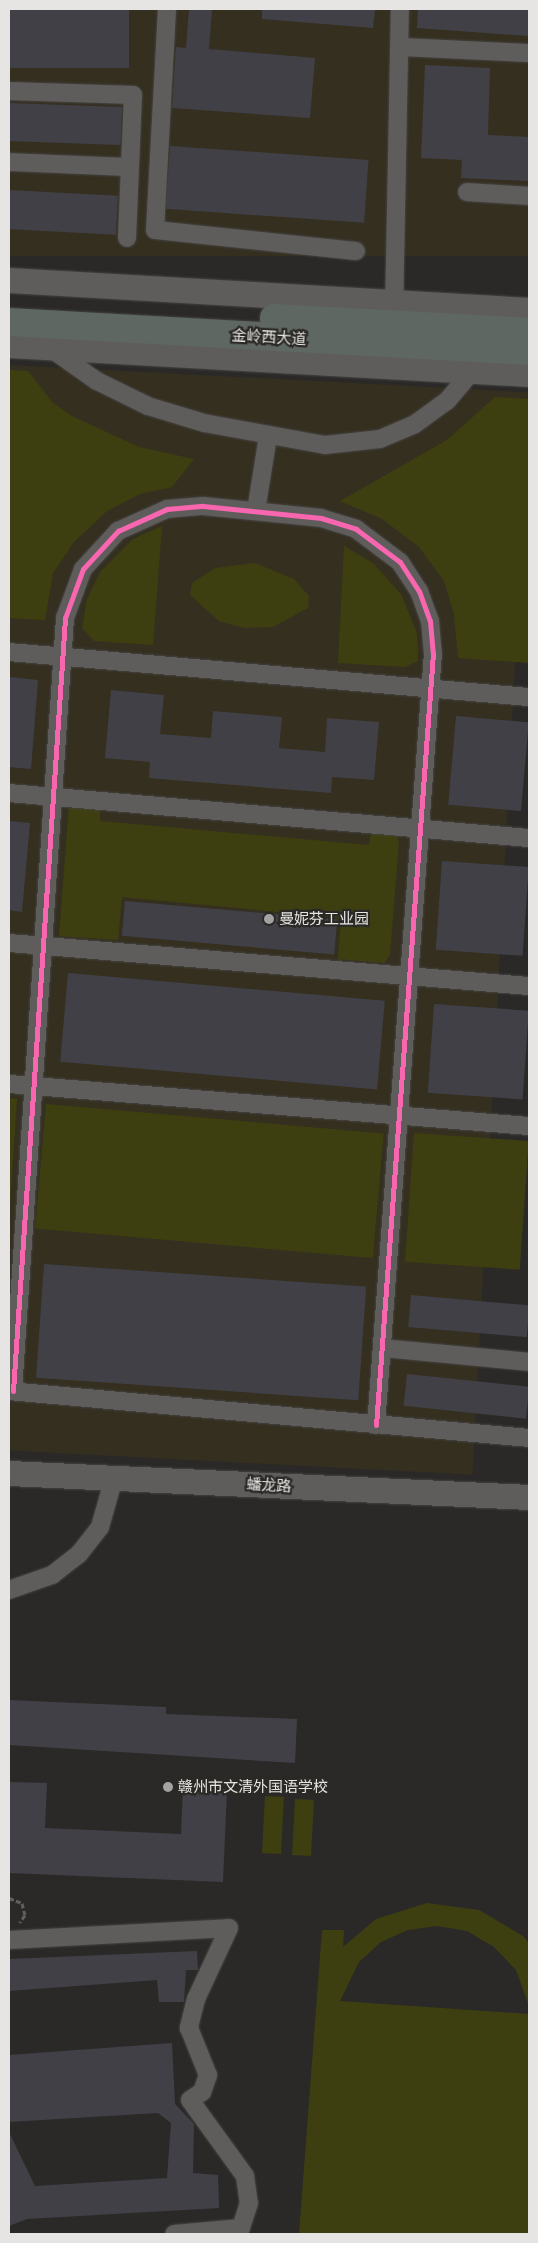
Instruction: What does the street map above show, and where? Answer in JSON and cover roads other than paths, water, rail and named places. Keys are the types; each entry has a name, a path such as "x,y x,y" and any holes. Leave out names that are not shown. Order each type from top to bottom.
{"main road":[{"name":"金岭西大道","path":"9,303 394,313 529,332"},
{"name":"金岭西大道","path":"9,322 529,351"}],"street":[{"path":"167,9 154,230 356,251"},
{"path":"394,313 400,9"},
{"path":"400,47 529,53"},
{"path":"9,91 133,96 128,238"},
{"path":"9,162 130,167"},
{"path":"467,192 529,196"},
{"path":"9,280 394,313 529,310"},
{"path":"9,345 529,374"},
{"path":"50,348 97,381 148,406 268,436 325,445 380,439 432,414 472,372"},
{"path":"256,511 268,436"},
{"path":"376,1425 401,1116 430,689 430,621 419,591 400,562 372,538 339,522 203,506 167,509 118,531 93,555 74,584 65,618 33,1086 13,1319 11,1391 376,1425 529,1438"},
{"path":"9,652 529,697"},
{"path":"9,793 529,838"},
{"path":"9,943 529,986"},
{"path":"9,1084 529,1126"},
{"path":"382,1348 529,1362"},
{"name":"蟠龙路","path":"9,1473 529,1497"},
{"path":"9,1590 52,1575 79,1554 100,1526 114,1478"},
{"path":"9,1940 229,1928 196,1999 189,2028 208,2075 202,2092 190,2100 245,2176 249,2203 241,2228 174,2234"}],"place":[{"name":"曼妮芬工业园","path":"269,919"},
{"name":"赣州市文清外国语学校","path":"168,1787"}]}
